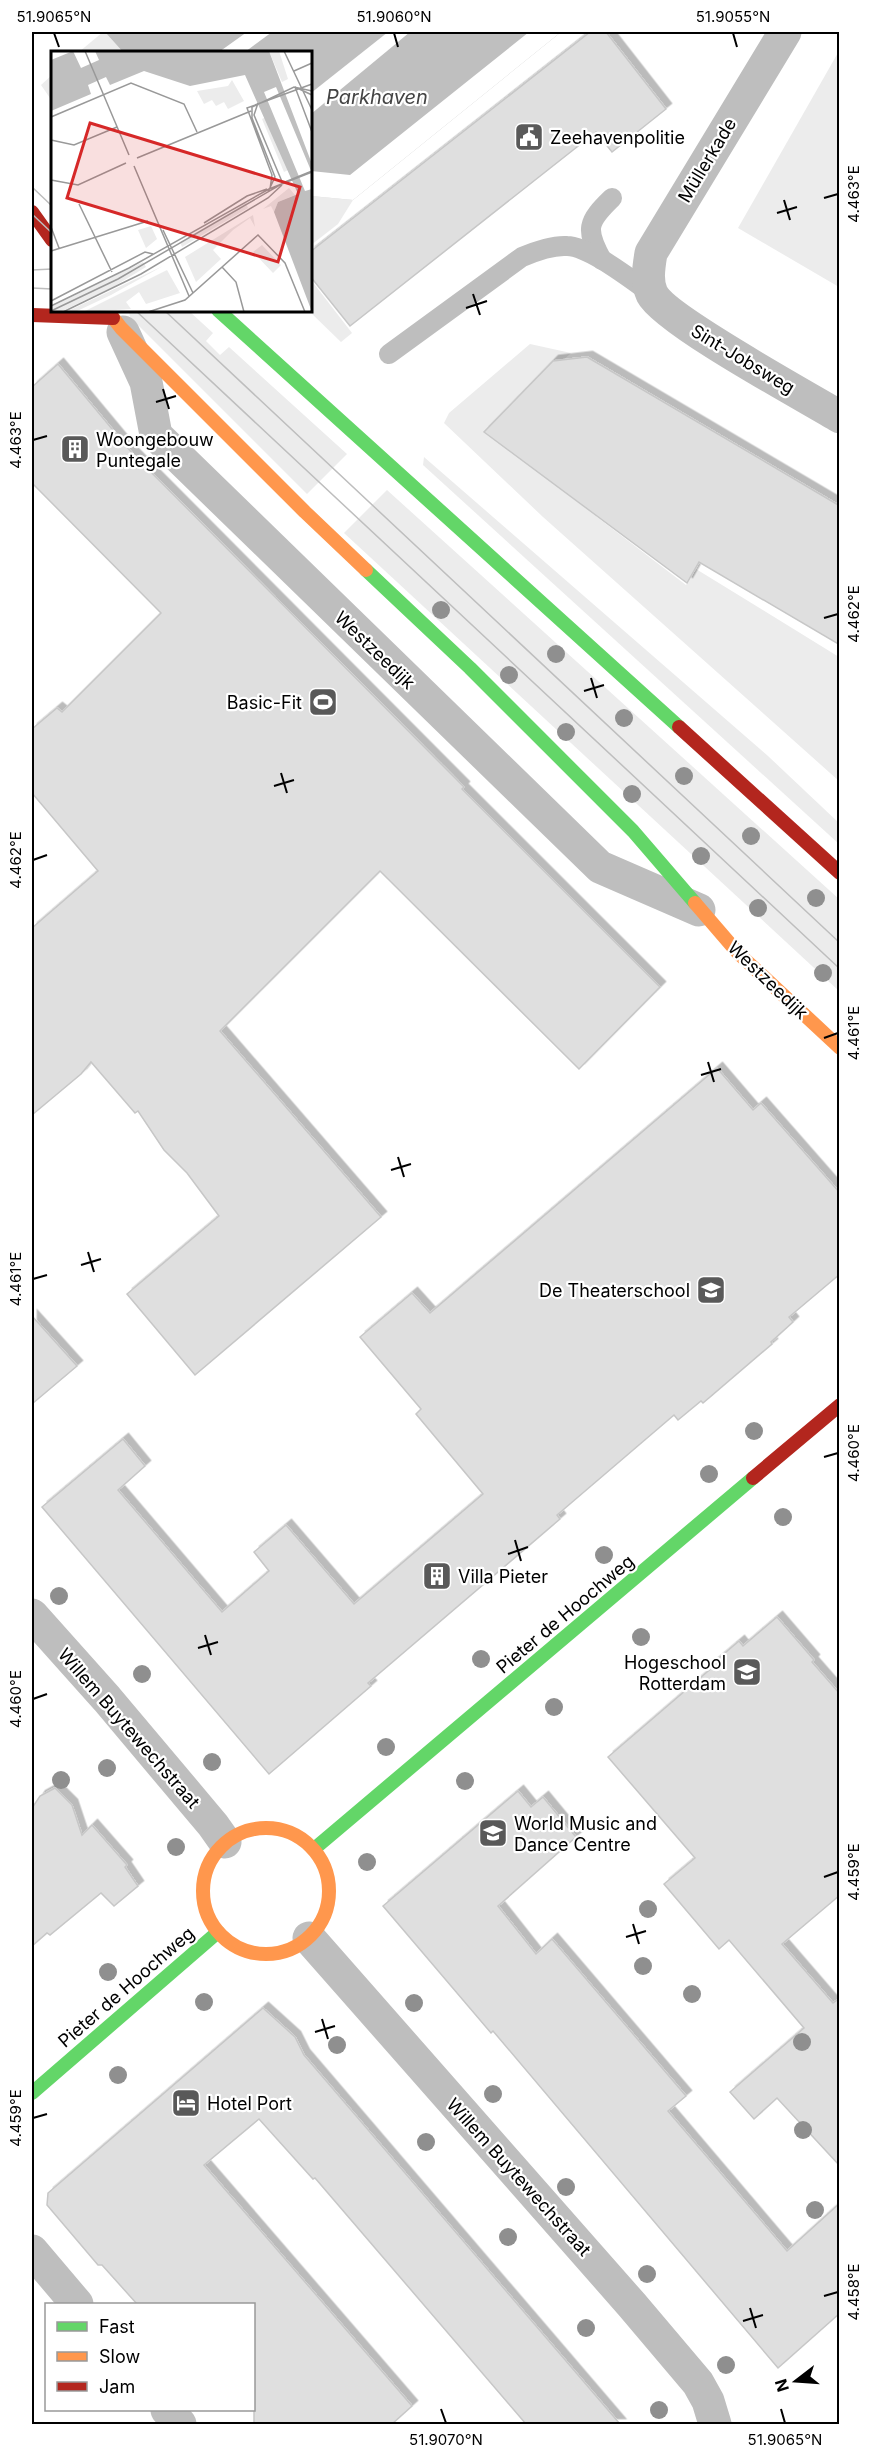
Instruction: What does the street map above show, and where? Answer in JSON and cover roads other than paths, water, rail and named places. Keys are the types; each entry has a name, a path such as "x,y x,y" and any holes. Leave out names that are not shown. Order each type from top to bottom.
{"main road":[{"path":"35,207 51,238"},
{"path":"220,312 840,873"},
{"path":"32,315 114,319"},
{"name":"Westzeedijk","path":"114,319 305,512 470,668 633,831 738,953 840,1048"},
{"name":"Pieter de Hoochweg","path":"314,1849 840,1405"},
{"path":"255,1828 271,1828 287,1830 302,1838 314,1849 324,1866 330,1885 328,1905 321,1923 309,1938 295,1948 279,1954 261,1955 245,1951 230,1943 218,1932 209,1918 204,1902 203,1886 206,1869 225,1842 238,1833 255,1828"},
{"name":"Pieter de Hoochweg","path":"32,2093 218,1932"}],"street":[{"name":"Müllerkade","path":"652,294 648,268 651,253 785,32"},
{"name":"Sint-Jobsweg","path":"652,294 660,305 687,325 840,417"},
{"name":"Westzeedijk","path":"114,319 146,382 156,435 600,867 699,910"},
{"name":"Willem Buytewechstraat","path":"32,1615 106,1699 225,1842"},
{"name":"Willem Buytewechstraat","path":"309,1938 691,2374 708,2401 715,2424"},
{"path":"32,2251 76,2303"},
{"path":"169,2411 180,2424"}],"lane":[{"path":"602,260 593,244 592,225 594,216 612,198"},
{"path":"389,354 522,257 538,250 569,246 602,260 652,294"}],"water":[{"name":"Parkhaven","path":"105,32 561,32 353,200 312,196 312,51 122,51"}],"tram line":[{"path":"32,187 51,205"},
{"path":"32,214 51,232"},
{"path":"32,270 51,269"},
{"path":"32,288 51,289"},
{"path":"137,312 840,969"},
{"path":"166,312 840,943"}],"place":[{"name":"Zeehavenpolitie","path":"529,137"},
{"name":"Woongebouw Puntegale","path":"75,449"},
{"name":"Basic-Fit","path":"323,702"},
{"name":"De Theaterschool","path":"711,1290"},
{"name":"Villa Pieter","path":"437,1576"},
{"name":"Hogeschool Rotterdam","path":"747,1672"},
{"name":"World Music and Dance Centre","path":"493,1833"},
{"name":"Hotel Port","path":"186,2103"}]}
